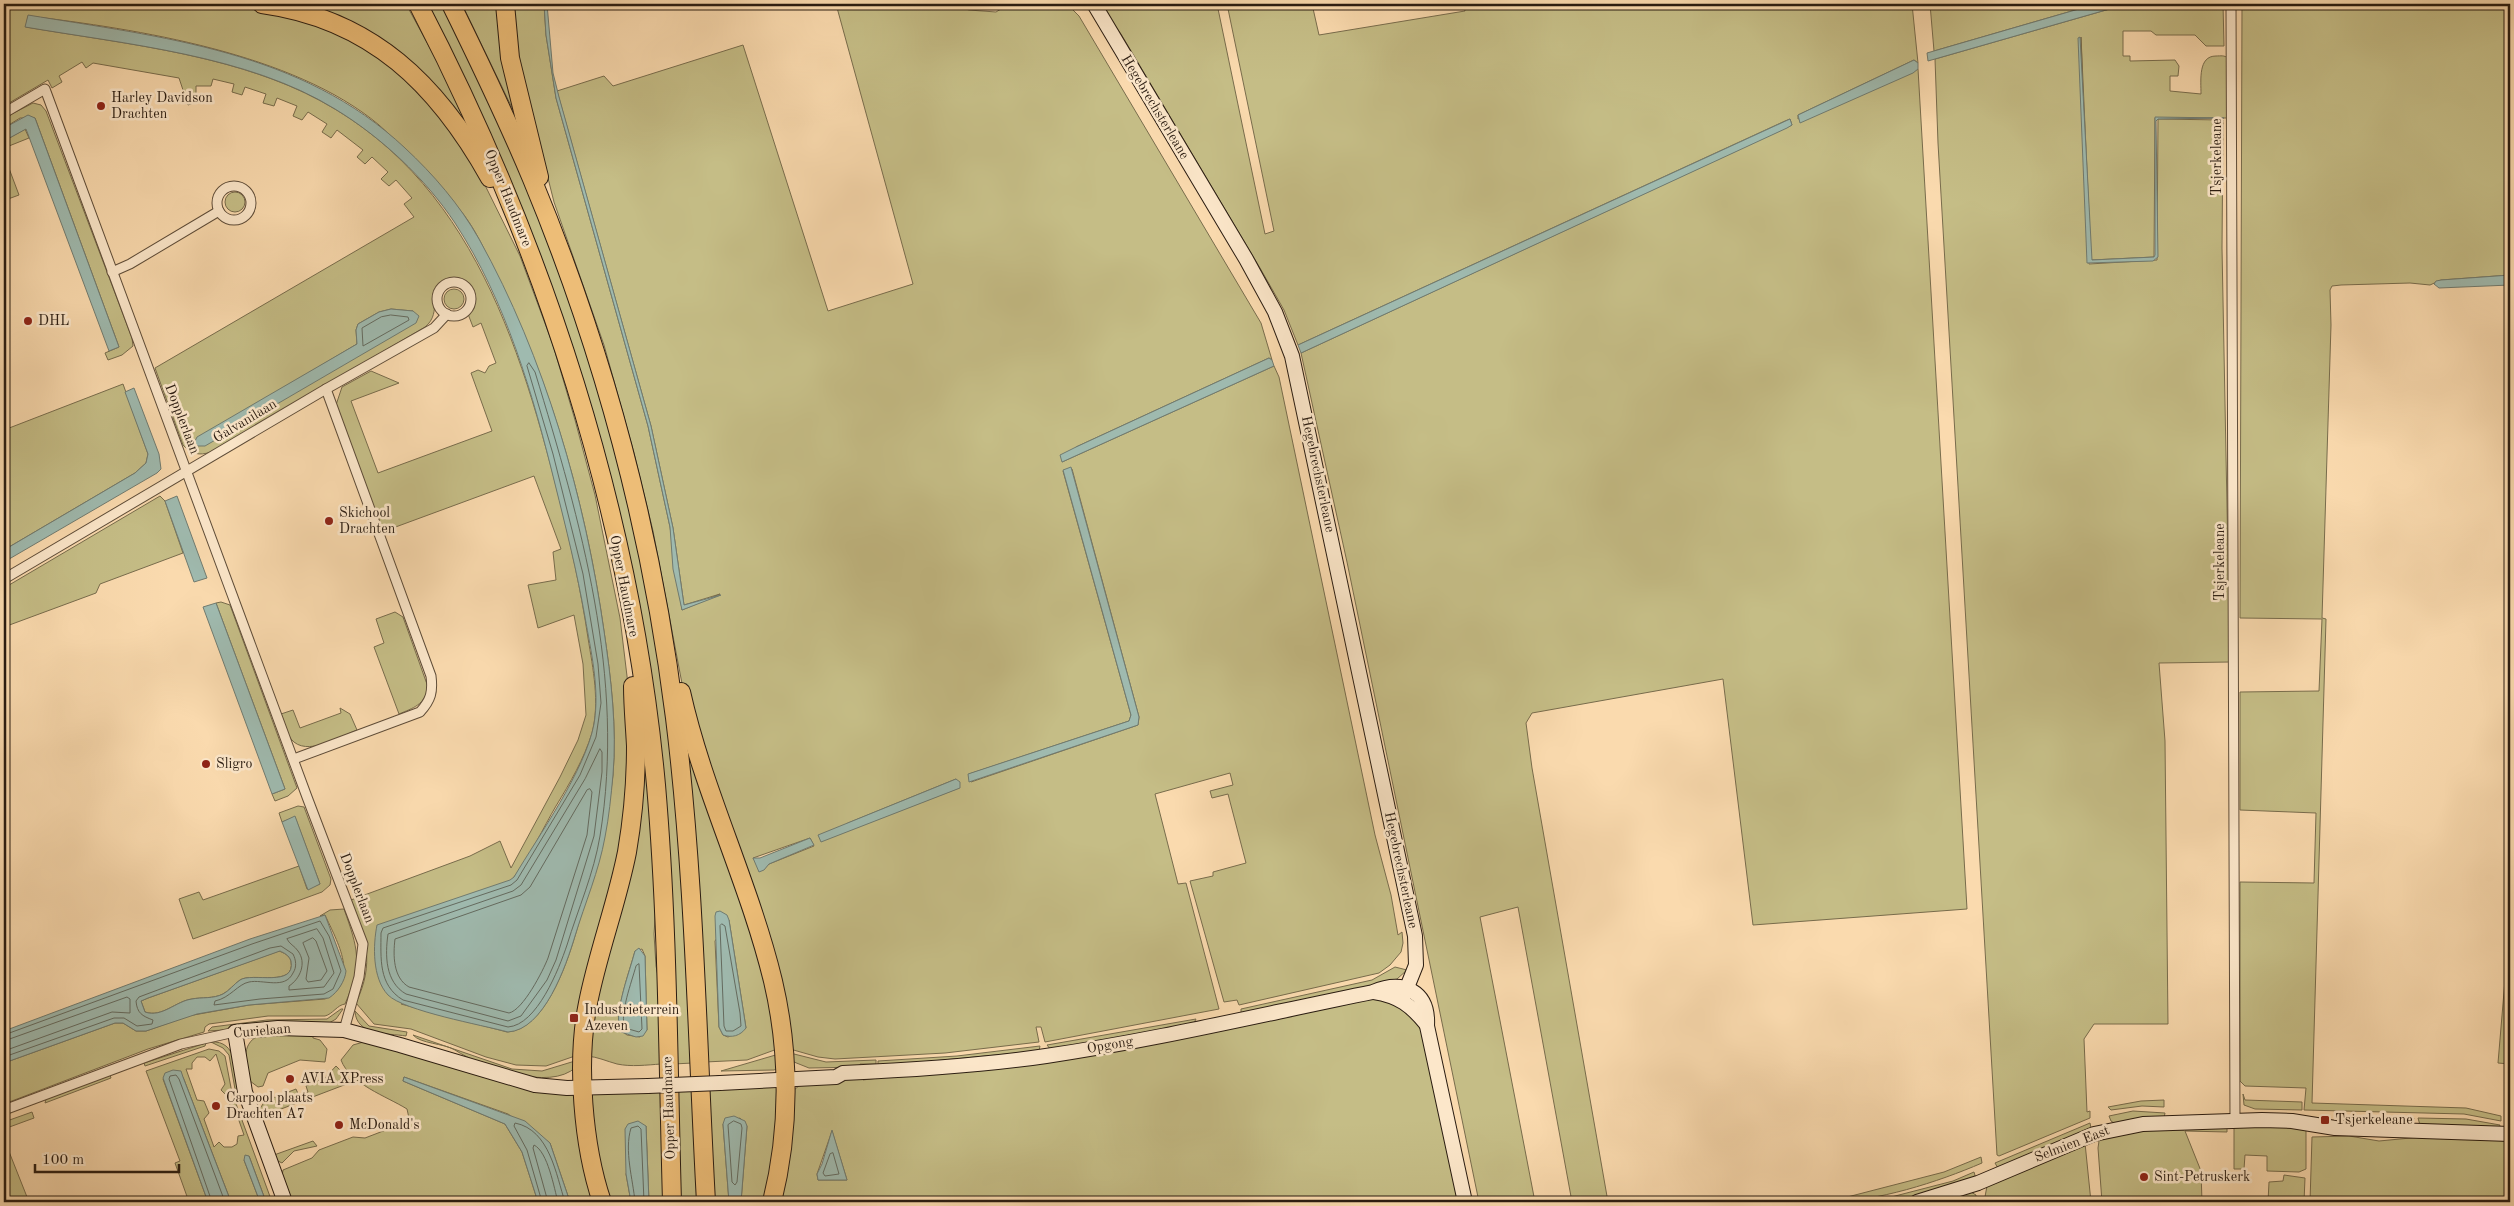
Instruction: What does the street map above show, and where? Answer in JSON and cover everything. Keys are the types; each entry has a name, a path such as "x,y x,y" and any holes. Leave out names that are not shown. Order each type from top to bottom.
{"highway":[{"path":"262,4 290,8 344,28 394,58 430,89 470,142 528,246"},
{"name":"Opper Haudmare","path":"418,4 478,125 528,246 576,389 621,561 634,634 639,699 656,784 663,896 672,1202"},
{"name":"Opper Haudmare","path":"451,4 528,170 580,308 608,395 640,521 664,642 676,690 686,816 706,1202"},
{"path":"505,4 510,58 517,92 534,148 549,224"},
{"path":"676,690 766,955 778,1005 786,1076 783,1141 772,1202"},
{"path":"602,1202 593,1165 582,1084 588,1003 627,853 633,813 639,699"}],"main road":[{"name":"Hegebrechsterleane","path":"1094,4 1255,275 1274,312 1292,356 1415,936 1416,965 1405,994"},
{"name":"Opgong","path":"648,1081 786,1076 836,1077 843,1073 972,1065 1063,1053 1373,992 1390,986 1405,994"},
{"path":"1405,994 1423,1003 1464,1202"},
{"name":"Curielaan","path":"235,1032 278,1028 344,1030 535,1085 648,1081"},
{"path":"235,1032 245,1092 286,1202"},
{"name":"Selmien East","path":"1917,1202 1963,1189 2094,1134 2121,1126 2235,1120 2292,1121 2335,1128 2510,1134"}],"street":[{"path":"974,4 981,4"},
{"name":"Tsjerkeleane","path":"2231,4 2235,1120"},
{"name":"Dopplerlaan","path":"4,113 45,89 363,944 359,977 344,1030"},
{"path":"112,272 130,264 219,211"},
{"name":"Galvanilaan","path":"4,579 326,389 434,328 447,314"},
{"path":"294,759 420,712 429,702 433,689 431,676 326,389"},
{"name":"Curielaan","path":"4,1110 181,1044 235,1032"}],"shaded area":[{"path":"4,4 221,4 286,13 335,28 392,64 424,94 478,171 520,256 553,345 575,420 595,495 620,618 630,701 630,813 577,1015 575,1056 546,1066 516,1065 486,1057 411,1029 374,1024 356,1003 362,988 367,963 361,927 351,900 470,856 500,841 511,868 560,777 578,740 586,715 583,664 574,615 538,628 528,585 556,580 553,552 561,549 534,476 382,532 336,405 342,387 371,371 399,383 351,401 378,473 492,431 471,373 478,370 485,373 489,366 496,363 481,323 473,327 468,314 472,300 470,287 461,279 446,280 437,289 433,315 425,327 211,452 199,454 192,452 183,445 155,368 414,217 404,204 412,198 396,180 389,186 381,179 388,172 372,157 365,164 357,157 363,150 337,130 331,138 322,132 327,124 308,112 302,120 293,116 297,106 277,98 274,106 263,103 266,94 245,87 242,95 232,92 234,84 213,79 211,86 196,86 196,102 188,105 179,78 93,63 86,68 82,62 59,76 62,82 52,88 48,80 4,106","holes":["28,16 117,28 212,48 259,62 303,79 344,100 385,130 454,203 464,215 488,256 537,365 566,452 578,497 597,586 609,667 614,721 613,775 607,817 598,857 575,936 566,963 552,994 532,1020 520,1029 507,1032 401,1004 520,869 576,771 589,743 594,721 596,697 594,674 568,533 542,433 522,368 498,307 469,249 433,196 389,149 336,110 272,79 242,69 181,53 26,27","391,309 413,311 194,441 357,344 356,330 358,324 379,312"]},
{"path":"311,4 406,4 443,72 471,135 391,47 347,20"},
{"path":"425,4 442,4 527,182 559,266 615,445 657,633 679,799 693,1063 673,1064 669,898 600,449"},
{"path":"462,4 502,4 515,114"},
{"path":"513,4 544,4 546,35 556,98 648,426 670,527 682,610 720,594 684,605 673,528 651,426 557,91 604,76 613,86 743,45 828,311 913,284 836,4 949,4 969,10 996,12 1009,4 1067,4 1079,16 1261,323 1272,360 1269,358 1076,447 1062,462 1274,366 1279,377 1375,835 1391,895 1398,935 1402,932 1403,943 1401,952 1390,965 1379,973 1239,1005 1237,1000 1224,1002 1190,881 1213,876 1213,872 1246,863 1228,794 1212,798 1210,791 1233,785 1230,773 1155,794 1178,884 1186,883 1219,1009 1045,1042 1041,1027 1036,1027 1039,1042 945,1053 835,1059 818,1057 790,1049 684,694 653,531 634,453 604,345 554,202 518,59","holes":["1072,469 1139,717 1138,725 971,782 969,774 1129,721 1131,715 1063,471","956,779 959,788 821,841 848,823","810,838 814,846 769,864 764,869 753,858"]},
{"path":"1099,4 1217,4 1265,234 1274,231 1227,4 1312,4 1319,35 1465,11 1464,4 1912,4 1918,63 1914,60 1798,115 1798,119 1918,69 1967,909 1753,925 1723,679 1532,713 1526,723 1532,768 1608,1202 1572,1202 1518,907 1480,917 1535,1202 1479,1202 1347,562 1301,353 1792,125 1790,119 1298,345 1284,310 1260,268 1121,34"},
{"path":"1930,4 2096,4 1934,51"},
{"path":"2127,4 2223,4 2224,46 2206,46 2195,35 2156,35 2151,31 2123,31 2123,56 2130,56 2130,61 2175,60 2179,66 2178,76 2170,76 2170,91 2201,94 2201,76 2203,64 2206,60 2216,56 2228,58 2228,118 2155,118 2154,257 2091,260 2081,37 2089,264 2157,260 2158,119 2223,120 2222,248 2230,662 2159,663 2165,741 2168,1024 2094,1024 2084,1039 2087,1112 2090,1111 2090,1118 1999,1156 1997,1155 1938,143 1935,59"},
{"path":"2242,4 2510,4 2510,275 2441,280 2430,285 2410,283 2341,285 2332,286 2330,290 2331,325 2322,618 2326,619 2312,1103 2466,1108 2501,1116 2501,1121 2464,1114 2304,1110 2306,1088 2245,1086 2240,1081 2240,882 2314,883 2316,813 2240,810 2240,692 2319,691 2322,619 2240,618"},
{"path":"33,103 41,105 46,111 132,338 133,346 122,355 108,360 105,353 119,347 35,118 20,118 4,128 4,118"},
{"path":"25,129 29,138 4,148 4,141"},
{"path":"4,155 19,195 8,199 4,191"},
{"path":"235,192 242,195 245,202 242,209 235,212 228,209 225,202 228,195"},
{"path":"454,289 461,292 464,299 461,306 454,309 447,306 444,299 447,292"},
{"path":"123,384 148,454 146,463 135,473 4,550 4,430"},
{"path":"160,496 165,501 183,553 100,584 96,593 4,627 4,588"},
{"path":"221,602 230,605 297,788 288,796 275,801 272,794 285,789 216,603"},
{"path":"395,612 403,617 428,687 424,698 418,705 399,714 374,647 384,643 376,619"},
{"path":"636,701 650,793 657,889 654,934 656,966 660,986 661,1064 622,1065 587,1056 589,1022 629,854","holes":["642,949 645,956 647,1030 640,1037 627,1035 619,1029 619,1019 624,990 635,951"]},
{"path":"340,708 350,714 357,730 324,744 314,746 297,744 291,739 281,714 293,710 300,728 341,713"},
{"path":"683,714 761,947 780,1048 747,1060 705,1062","holes":["729,920 746,1028 728,1037 723,1035 719,1027 715,941"]},
{"path":"298,806 304,807 331,879 330,885 322,892 193,939 179,899 199,892 203,900 299,866 307,889 320,884 295,817 282,822 279,813"},
{"path":"344,909 353,935 356,966 351,990 345,1004 328,1015 268,1016 209,1024 205,1027 204,1032 148,1049 4,1104 4,1063 115,1023 123,1023 136,1031 146,1031 188,1016 249,1005 325,999 336,992 342,982 344,972 343,960 335,937 325,915 320,916 330,910"},
{"path":"2510,921 2510,1064 2498,1063"},
{"path":"279,951 288,956 291,961 291,969 287,974 272,978 246,978 240,980 219,996 186,1000 157,1013 145,1012 141,1001"},
{"path":"1395,967 1407,970 1397,979 1371,986 1241,1012 1241,1009 1372,980"},
{"path":"1373,997 1389,1001 1403,1008 1419,1025 1423,1033 1460,1202 775,1202 794,1090 800,1085 862,1077 863,1080","holes":["832,1131 847,1180 818,1180 817,1174"]},
{"path":"343,1009 336,1019 329,1023 208,1031 212,1027 267,1020 327,1019"},
{"path":"355,1011 369,1026 407,1032 406,1036 374,1032 367,1029 357,1019"},
{"path":"1196,1019 1194,1023 1051,1050 1047,1045"},
{"path":"313,1034 313,1038 320,1040 327,1049 325,1062 300,1060 268,1073 263,1086 258,1087 250,1081 246,1055 249,1044 253,1039 259,1035"},
{"path":"413,1035 449,1048 421,1040"},
{"path":"367,1041 573,1095 576,1098 599,1202 570,1202 550,1143 508,1114 404,1077 403,1081 505,1124 522,1152 538,1202 292,1202 282,1176 283,1170 312,1158 319,1150 353,1137 365,1138 404,1123 409,1118 407,1109 360,1083 352,1076 341,1060 353,1045"},
{"path":"211,1042 220,1043 230,1051 236,1066 239,1090 235,1089 229,1055 223,1048"},
{"path":"206,1043 205,1046 145,1066 144,1063"},
{"path":"1040,1046 1039,1051 878,1066 878,1061 957,1056"},
{"path":"450,1048 512,1069 542,1071 575,1061 576,1067 564,1074 550,1077 533,1077 498,1069"},
{"path":"209,1049 219,1051 225,1056 232,1093 225,1094 221,1090 225,1084 216,1054 210,1061 205,1057 197,1057 192,1063 192,1069 186,1069 197,1100 204,1101 209,1113 204,1119 214,1147 219,1142 224,1147 232,1147 237,1144 238,1136 244,1135 236,1112 229,1111 230,1103 235,1101 272,1202 266,1202 249,1156 244,1160 260,1202 231,1202 183,1077 163,1079 208,1202 189,1202 175,1163 180,1161 146,1071"},
{"path":"790,1053 826,1062 876,1060 876,1064 860,1064 860,1067 809,1068 794,1062"},
{"path":"779,1054 778,1068 774,1070 721,1071"},
{"path":"336,1066 352,1082 268,1114 263,1121 259,1110 265,1101 296,1089 299,1096 308,1092 306,1086 325,1078"},
{"path":"110,1075 111,1078 45,1103 46,1099"},
{"path":"775,1085 781,1089 769,1202 741,1202 747,1126 740,1118 723,1124 729,1202 716,1202 710,1172 706,1090"},
{"path":"695,1090 701,1202 678,1202 674,1091"},
{"path":"592,1091 661,1092 665,1202 649,1202 646,1126 626,1174 631,1202 606,1202 588,1104"},
{"path":"2243,1094 2245,1100 2302,1102 2302,1110 2255,1109 2244,1105"},
{"path":"2164,1100 2164,1107 2142,1106 2111,1110 2108,1107 2141,1101"},
{"path":"2133,1111 2165,1113 2164,1118 2114,1123 2109,1116"},
{"path":"32,1112 34,1118 4,1129 4,1122"},
{"path":"2341,1116 2414,1118 2412,1125 2341,1123"},
{"path":"2418,1118 2466,1119 2500,1125 2499,1128 2420,1125"},
{"path":"2090,1123 2091,1128 1999,1170 1995,1163"},
{"path":"2277,1125 2306,1129 2306,1169 2299,1172 2267,1171 2267,1156 2245,1155 2244,1169 2234,1169 2234,1126"},
{"path":"2227,1126 2227,1132 2185,1131 2201,1171 2202,1202 2102,1202 2098,1148 2099,1141 2104,1136 2149,1129 2184,1130 2186,1128"},
{"path":"2349,1136 2379,1141 2421,1137 2510,1141 2510,1202 2310,1202 2312,1137"},
{"path":"4,1139 29,1202 4,1202"},
{"path":"313,1141 317,1146 294,1151 282,1163 276,1160 274,1155"},
{"path":"2085,1143 2091,1202 1984,1202 1987,1186"},
{"path":"1981,1157 1982,1163 1927,1184 1866,1199 1828,1202 1944,1172"},
{"path":"1974,1172 1976,1179 1938,1192 1886,1202 1872,1202 1953,1181"},
{"path":"2284,1175 2305,1178 2304,1202 2268,1202 2269,1182 2283,1181"},
{"path":"1971,1192 1976,1195 1976,1202 1932,1202"}],"water":[{"path":"544,4 547,4 553,73 559,97 651,426 673,528 684,605 721,595 682,610 673,569 670,527 648,426 556,98 546,35"},
{"path":"2096,4 2127,4 1928,61 1927,53"},
{"path":"28,15 129,31 228,53 276,69 321,89 365,115 426,168 463,214 503,284 543,380 574,480 596,581 611,685 614,721 614,757 609,814 596,875 566,963 552,994 543,1009 521,1029 508,1032 426,1012 397,1001 388,995 383,988 376,971 375,961 377,925 510,880 514,877 571,782 589,742 594,724 596,697 594,671 582,600 567,534 527,382 516,349 489,284 455,223 430,190 401,160 369,132 335,109 301,91 264,76 225,64 144,46 25,27"},
{"path":"2080,37 2092,260 2154,257 2155,255 2155,117 2224,118 2158,119 2156,121 2158,257 2153,261 2087,263 2078,38"},
{"path":"1914,60 1918,63 1918,69 1913,73 1800,123 1798,115"},
{"path":"28,115 35,118 119,347 109,351 26,129 4,141 4,128"},
{"path":"1790,119 1792,125 1787,128 1301,353 1298,345"},
{"path":"2510,275 2510,285 2439,288 2434,284 2436,281 2441,280"},
{"path":"391,309 413,311 419,316 416,323 205,446 198,446 194,443 197,437 357,344 356,330 358,324 379,312"},
{"path":"1269,358 1274,366 1062,462 1060,455"},
{"path":"134,388 159,454 161,469 4,562 4,550 135,473 146,463 148,454 125,392"},
{"path":"1071,467 1139,717 1138,725 969,782 968,774 1129,721 1131,715 1063,470"},
{"path":"177,496 207,578 194,582 165,501"},
{"path":"216,603 285,789 272,794 203,607"},
{"path":"956,779 960,782 960,788 821,842 818,835"},
{"path":"295,816 320,884 308,890 282,822"},
{"path":"810,838 814,845 769,864 764,870 759,872 753,858 760,858"},
{"path":"720,911 727,915 729,920 746,1028 738,1035 733,1036 723,1035 719,1027 715,916 716,912"},
{"path":"325,915 346,971 343,982 329,998 249,1005 197,1014 146,1031 136,1031 123,1023 115,1023 4,1063 4,1031 250,939","holes":["280,951 288,956 291,961 291,969 287,974 272,978 246,978 240,980 219,996 186,1000 157,1013 145,1012 141,1001"]},
{"path":"639,948 645,956 647,1030 643,1036 636,1037 621,1032 619,1017 622,996 635,951"},
{"path":"173,1070 181,1071 231,1202 208,1202 163,1078 165,1073"},
{"path":"404,1077 525,1121 550,1143 570,1202 538,1202 522,1152 505,1124 403,1081"},
{"path":"734,1116 745,1121 747,1126 741,1202 729,1202 723,1124 725,1118"},
{"path":"638,1121 646,1126 649,1202 631,1202 626,1174 625,1129 628,1124"},
{"path":"832,1130 847,1180 818,1180 817,1174 822,1164"},
{"path":"245,1155 249,1156 266,1202 260,1202 244,1160"}],"place":[{"name":"Harley Davidson Drachten","path":"101,106"},
{"name":"DHL","path":"28,321"},
{"name":"Skichool Drachten","path":"329,521"},
{"name":"Sligro","path":"206,764"},
{"name":"Industrieterrein Azeven","path":"574,1018"},
{"name":"AVIA XPress","path":"290,1079"},
{"name":"Carpool plaats Drachten A7","path":"216,1106"},
{"name":"Tsjerkeleane","path":"2325,1120"},
{"name":"McDonald's","path":"339,1125"},
{"name":"Sint-Petruskerk","path":"2144,1177"}]}
